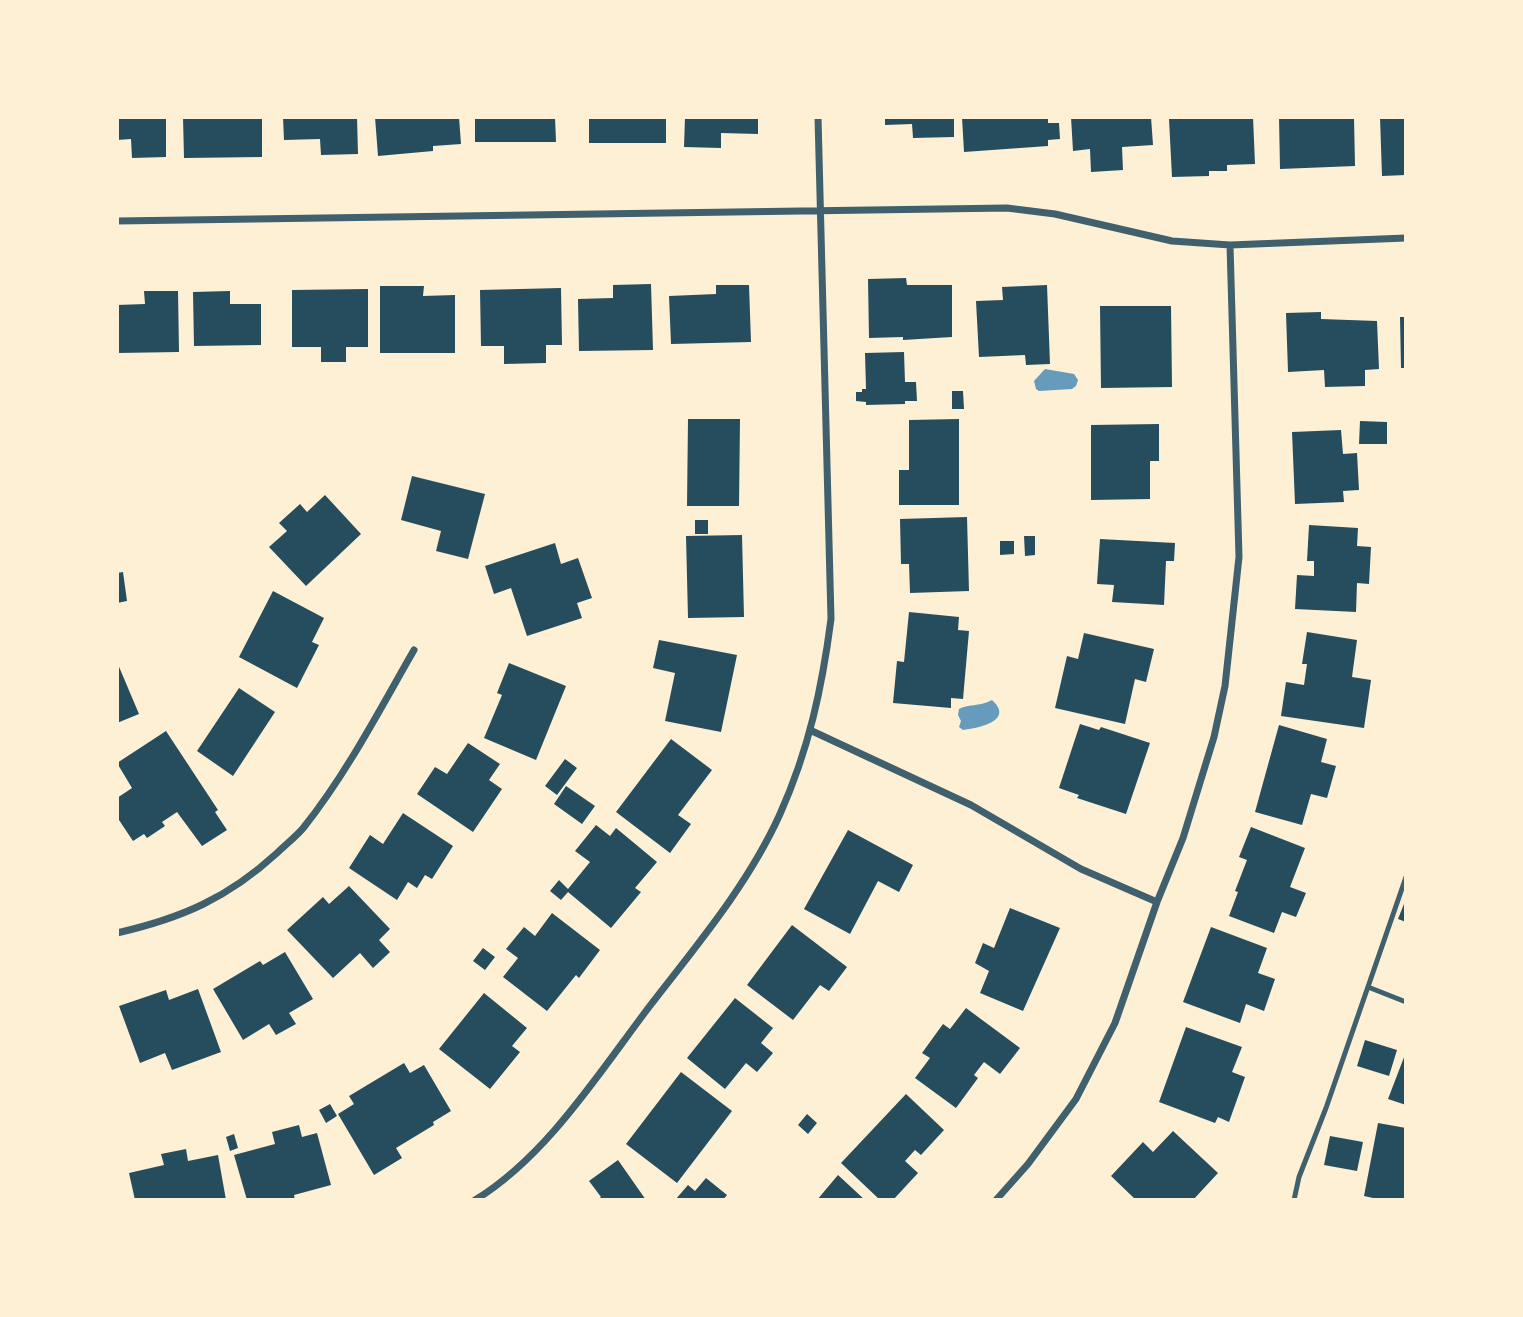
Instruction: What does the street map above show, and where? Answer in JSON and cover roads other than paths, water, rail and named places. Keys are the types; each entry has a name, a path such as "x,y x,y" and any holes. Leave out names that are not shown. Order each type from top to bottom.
{"street":[{"path":"475,1200 486,1197 531,1154 570,1111 715,921 752,867 780,814 812,730 823,681 831,619 818,117"},
{"path":"117,221 1007,208 1055,214 1172,241 1230,245 1406,238"},
{"path":"996,1200 1028,1164 1076,1099 1115,1023 1157,902 1183,838 1214,737 1225,686 1239,557 1230,245"},
{"path":"117,933 144,927 196,909 250,877 303,828 348,762 414,650"},
{"path":"812,730 971,805 1081,869 1157,902"}],"lane":[{"path":"1294,1200 1299,1177 1406,877"},
{"path":"1368,987 1406,1002"}],"water":[{"path":"1045,369 1074,374 1078,380 1076,386 1072,389 1039,391 1034,381"},
{"path":"992,700 998,707 997,718 977,727 963,730 959,727 959,709"}]}
